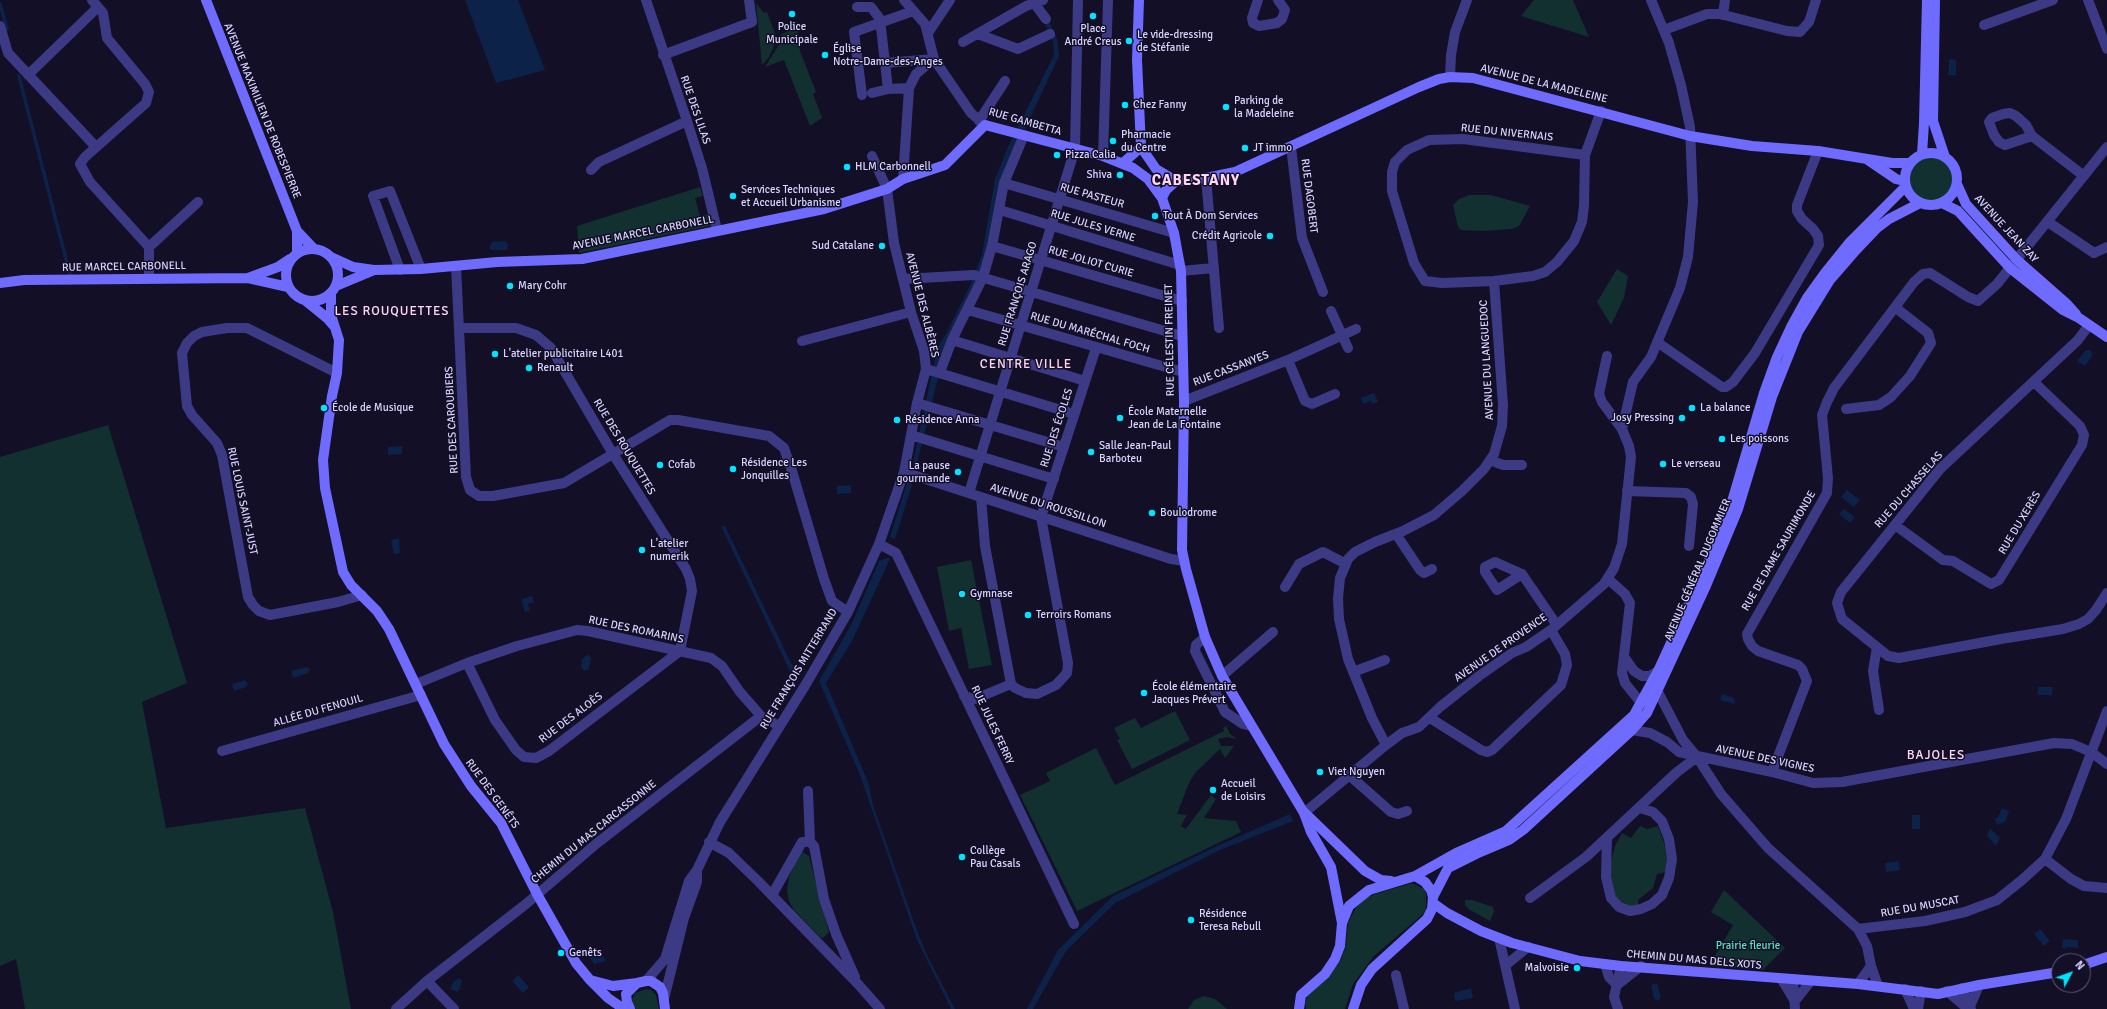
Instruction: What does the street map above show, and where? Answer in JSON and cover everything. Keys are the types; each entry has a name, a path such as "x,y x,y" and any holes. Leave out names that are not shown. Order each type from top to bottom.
{"street":[{"name":"AVENUE MAXIMILIEN DE ROBESPIERRE","path":"206,0 297,231 314,248"},
{"name":"RUE DES LILAS","path":"646,0 702,168 717,230"},
{"path":"664,55 752,22 750,0"},
{"path":"904,0 925,24 934,59"},
{"path":"928,33 950,0"},
{"name":"RUE FRANÇOIS ARAGO","path":"969,493 1075,148 1078,0"},
{"path":"1103,156 1108,0"},
{"path":"1139,0 1137,60 1141,147 1149,161 1162,174 1176,181 1166,190 1162,198"},
{"path":"1258,0 1252,18 1253,23 1259,26 1277,23 1282,19 1285,10 1278,0"},
{"path":"1450,77 1451,55 1455,32 1467,0"},
{"path":"1622,429 1633,382 1648,363 1680,288 1688,257 1693,202 1690,136 1681,85 1664,30 1651,0"},
{"path":"1722,15 1725,0"},
{"path":"1664,30 1707,14 1722,15 1787,31 1800,32 1809,22 1816,0"},
{"path":"1922,154 1927,0"},
{"path":"1935,0 1933,121 1945,157"},
{"path":"1984,25 2053,0"},
{"path":"2088,0 2107,49"},
{"path":"963,42 1037,1 1046,19"},
{"path":"28,75 95,3 103,13 107,38 145,84 149,92 146,103 84,157 80,164 90,182 149,247 149,278"},
{"path":"857,7 871,7 880,19 888,89"},
{"path":"909,88 888,89 867,94 854,32 916,14"},
{"path":"0,26 8,53 96,147"},
{"path":"978,34 1018,49 1050,34"},
{"path":"885,63 934,59"},
{"path":"903,179 909,88 916,74 934,59"},
{"name":"RUE GAMBETTA","path":"934,59 982,123 1024,136 1103,156 1123,163 1138,172"},
{"name":"AVENUE DE LA MADELEINE","path":"1176,181 1206,178 1235,172 1419,87 1439,79 1450,77 1473,78 1690,136 1752,146 1818,151"},
{"path":"982,123 1005,81"},
{"path":"1494,281 1533,276 1545,272 1557,262 1574,241 1582,222 1584,206 1585,155 1601,111"},
{"path":"591,170 599,162 687,121"},
{"name":"AVENUE MARCEL CARBONELL","path":"330,257 353,267 374,270 421,269 497,262 582,259 824,209 887,189 903,179 945,166 982,123"},
{"path":"940,372 952,340 983,278 1000,210 1004,182 1024,136"},
{"path":"2032,136 2084,176"},
{"name":"RUE DU NIVERNAIS","path":"1494,281 1442,283 1425,281 1414,263 1392,190 1392,172 1395,162 1407,150 1429,140 1463,139 1585,155"},
{"path":"1123,163 1141,147"},
{"name":"RUE DAGOBERT","path":"1291,147 1302,238 1323,292"},
{"path":"2010,268 2107,147"},
{"path":"1657,342 1722,387 1733,382 1755,353 1818,245 1818,236 1796,211 1818,151 1852,155 1868,160 1892,163 1910,163"},
{"path":"1933,153 1945,157 1954,166 1957,178 1957,184 1950,197 1942,203 1932,206 1920,203 1909,194 1905,184 1907,168 1910,163 1922,154 1933,153"},
{"name":"AVENUE DES ALBÈRES","path":"872,156 887,189 894,243 911,312 924,351 926,369 917,403 904,472"},
{"path":"1868,160 1905,184"},
{"name":"RUE CÉLESTIN FREINET","path":"1138,172 1153,185 1162,198 1174,233 1180,268 1184,401 1183,556 1205,637 1222,676 1304,813 1311,832 1331,867 1342,923"},
{"path":"1206,178 1219,328"},
{"name":"RUE PASTEUR","path":"1004,182 1174,233"},
{"name":"AVENUE GÉNÉRAL DUGOMMIER","path":"1342,923 1349,906 1358,897 1369,890 1415,876 1456,853 1492,839 1512,827 1634,716 1658,671 1709,560 1731,505 1764,393 1777,357 1791,327 1807,298 1829,268 1850,242 1905,184"},
{"name":"AVENUE JEAN ZAY","path":"1957,184 1966,204 2017,260 2067,304 2079,318"},
{"path":"400,270 373,196 390,191 421,269"},
{"path":"149,247 198,202"},
{"name":"AVENUE GÉNÉRAL DUGOMMIER","path":"1427,919 1433,900 1448,868 1509,840 1523,830 1632,730 1647,713 1658,692 1716,563 1738,509 1772,397 1798,332 1830,280 1857,249 1889,219 1920,203"},
{"name":"AVENUE JEAN ZAY","path":"1942,203 1958,211 2010,268 2063,310 2079,318 2107,337"},
{"name":"RUE JULES VERNE","path":"1000,210 1180,268"},
{"path":"2048,222 2094,253 2107,247"},
{"name":"AVENUE MAXIMILIEN DE ROBESPIERRE","path":"294,255 297,231"},
{"name":"RUE JOLIOT CURIE","path":"992,246 1182,301"},
{"path":"306,301 324,299 334,289 338,270 330,257 314,248 294,255 285,272 288,287 292,294 306,301 327,318 333,325"},
{"name":"RUE MARCEL CARBONELL","path":"248,278 278,267 294,255"},
{"name":"RUE DES CAROUBIERS","path":"456,266 466,477 470,490 479,496 493,496 564,483 670,420 678,420 769,436 784,448 832,601 848,612"},
{"path":"1180,268 1214,268"},
{"name":"RUE DE DAME SAURIMONDE","path":"1772,772 1807,681 1805,674 1798,665 1758,651 1752,646 1747,634 1827,493 1828,478 1822,415 1827,402 1834,388 1896,308 1914,282 1923,274 1930,273 1968,297 1978,301 1997,284 2010,268"},
{"name":"AVENUE MARCEL CARBONELL","path":"334,289 374,270"},
{"path":"903,278 974,275 1182,336"},
{"name":"RUE MARCEL CARBONELL","path":"0,283 24,280 100,281 146,280 149,278 248,278 288,287"},
{"name":"AVENUE DU LANGUEDOC","path":"1386,745 1372,718 1348,659 1339,619 1338,598 1340,578 1346,564 1355,552 1434,515 1462,492 1494,454 1502,426 1503,405 1494,281"},
{"name":"RUE DES GENÊTS","path":"334,289 333,325 338,340 337,373 332,396 323,460 325,488 343,572 350,585 377,610 394,638 451,757 471,786 501,823 537,894 576,963 608,998 624,1009"},
{"path":"1846,410 1880,405 1891,397 1910,376 1931,343 1928,333 1896,308"},
{"name":"RUE DU MARÉCHAL FOCH","path":"968,310 1183,372"},
{"path":"1331,310 1348,348"},
{"path":"802,341 911,312"},
{"name":"RUE DU CHASSELAS","path":"2089,325 2078,340 1940,469 1841,592 1837,603 1842,619 1888,656 1899,658 2063,629 2079,624 2088,619 2107,593"},
{"name":"RUE LOUIS SAINT-JUST","path":"337,373 247,328 227,328 202,332 194,336 187,343 182,354 187,406 192,415 217,443 222,456 248,597 252,605 259,611 270,615 338,602 362,595"},
{"name":"RUE DES ROUQUETTES","path":"459,328 516,328 536,335 551,348 613,454 690,579 692,591 680,651"},
{"name":"RUE CASSANYES","path":"1184,401 1288,360 1356,329"},
{"path":"952,340 1085,381"},
{"name":"RUE DES ÉCOLES","path":"1041,517 1096,348"},
{"name":"AVENUE DE PROVENCE","path":"1304,813 1349,774 1402,733 1419,727 1440,707 1506,656 1526,648 1554,627 1608,578 1614,568 1622,544 1626,491 1631,457 1629,446 1622,429 1602,402 1599,394 1608,356"},
{"path":"1288,360 1305,401 1312,404 1335,394"},
{"path":"926,369 940,372 1074,414"},
{"name":"RUE DU XERÈS","path":"1895,525 1943,560 1953,561 1991,584 1999,580 2082,445 2084,435 2080,426 2034,382"},
{"path":"917,403 1064,447"},
{"path":"911,435 1054,479"},
{"path":"1490,460 1503,464 1522,465"},
{"name":"AVENUE DU ROUSSILLON","path":"904,472 1171,559 1183,556"},
{"name":"RUE FRANÇOIS MITTERRAND","path":"642,982 665,959 689,881 697,870 709,842 806,684 848,612 879,544 904,472"},
{"path":"1626,491 1686,493 1691,497 1693,504 1689,546"},
{"path":"981,497 986,546 1012,684 1015,688 1026,693 1037,694 1056,685 1067,673 1068,663 1041,517"},
{"path":"1396,534 1420,570 1424,573 1432,569"},
{"name":"RUE JULES FERRY","path":"879,544 896,553 1074,924"},
{"path":"1286,587 1299,564 1323,552 1346,564"},
{"path":"1430,718 1486,752 1492,750 1562,685 1567,665 1564,654 1554,627 1522,574"},
{"path":"1608,578 1625,594 1630,603 1625,658 1622,664 1622,673 1625,683 1642,703"},
{"name":"RUE DES ROMARINS","path":"416,684 467,663 517,646 577,630 588,631 711,658 722,666 740,692 761,716"},
{"path":"1222,676 1273,632"},
{"path":"1205,637 1196,646 1195,651 1225,712 1243,724 1251,726"},
{"path":"1877,647 1873,671 1879,710"},
{"name":"RUE DES ALOÈS","path":"467,663 494,720 511,744 524,757 536,758 549,751 680,651"},
{"path":"1625,658 1634,671 1642,676 1650,676 1658,671"},
{"path":"1353,672 1385,660"},
{"path":"964,696 974,699 1012,684"},
{"path":"1658,692 1683,740 1697,756 1721,794 1768,848 1858,930 1867,946 1871,966 1878,986"},
{"name":"ALLÉE DU FENOUIL","path":"222,751 421,694"},
{"name":"RUE DU MUSCAT","path":"1858,930 1925,921 1965,912 1997,900 2045,859 2066,819 2107,711"},
{"path":"761,716 779,726"},
{"name":"CHEMIN DU MAS CARCASSONNE","path":"396,1009 427,981 537,894 602,840 761,716"},
{"name":"AVENUE DES VIGNES","path":"1632,730 1650,733 1667,742 1679,752 1772,772 1813,783 1842,782 2054,743 2072,744 2091,752 2107,764"},
{"path":"1530,898 1586,857 1677,772 1697,756"},
{"path":"1349,774 1391,812 1398,814 1407,811"},
{"path":"808,791 810,842 814,846 824,899 836,934 858,984"},
{"path":"1607,837 1606,878 1611,898 1619,907 1630,911 1641,909 1652,904 1662,895 1669,878 1672,859 1668,839 1662,821 1653,812 1640,808"},
{"name":"RUE CÉLESTIN FREINET","path":"1304,813 1365,871 1381,880 1395,881"},
{"path":"709,842 729,853 772,895 858,984 880,1009"},
{"path":"772,895 802,842 810,842"},
{"path":"2045,859 2071,879 2084,886 2107,888"},
{"name":"RUE FRANÇOIS MITTERRAND","path":"665,1004 684,918 697,882 697,870"},
{"path":"1415,876 1425,882 1433,900"},
{"name":"CHEMIN DU MAS DELS XOTS","path":"1433,900 1447,913 1512,943 1580,961 1621,966 1641,966 1793,981 1858,984 1938,994 1962,988 2051,973"},
{"path":"1353,1009 1361,985 1372,969 1427,919 1447,913"},
{"path":"1297,1006 1306,988 1325,974 1335,959 1340,946 1342,923"},
{"path":"1499,938 1509,961 1515,1009"},
{"path":"1509,961 1512,943"},
{"path":"1509,961 1528,947"},
{"path":"2091,962 2107,957"},
{"path":"1605,964 1610,977 1617,985"},
{"path":"1618,1009 1614,997 1621,966"},
{"path":"1617,985 1641,966"},
{"path":"1858,984 1871,966"},
{"path":"1396,975 1404,1009"},
{"path":"590,980 613,986 652,981 660,988 665,1004"},
{"path":"1782,980 1795,1005"},
{"path":"427,981 454,1009"},
{"path":"1793,981 1795,1005"},
{"path":"630,1009 626,994 642,982"},
{"path":"1795,1005 1810,982"},
{"path":"1970,1007 1979,985"},
{"path":"1962,988 1970,1007"},
{"path":"1905,989 1914,1009"},
{"path":"1918,1009 1921,991"},
{"path":"1947,991 1970,1007"}],"green space":[{"path":"1534,0 1573,0 1589,37 1521,16"},
{"path":"756,3 764,13 767,12 777,39 769,57 762,65"},
{"path":"797,22 800,51 816,92 813,94 822,118 810,126 784,60 765,67 782,40 780,35 789,31 787,25"},
{"path":"1931,157 1943,161 1949,167 1953,179 1949,191 1943,197 1931,201 1919,197 1913,191 1909,179 1913,167 1919,161"},
{"path":"700,187 703,196 695,198 700,216 708,214 710,226 579,253 577,226"},
{"path":"1469,195 1491,195 1530,206 1519,226 1512,229 1484,231 1461,230 1458,227 1453,205 1459,199"},
{"path":"1617,269 1628,276 1624,298 1611,325 1597,302"},
{"path":"108,425 187,683 142,702 166,828 305,808 333,912 351,1009 25,1009 16,959 0,966 0,457"},
{"name":"Gymnase","path":"971,560 992,665 969,669 961,628 949,631 937,567"},
{"path":"1175,711 1190,740 1132,769 1117,740 1120,739 1114,728 1135,718 1141,728"},
{"path":"1226,726 1230,734 1237,739 1226,737 1218,739 1221,746 1234,746 1225,758 1220,749 1195,773 1189,783 1177,814 1187,815 1181,826 1186,829 1211,795 1216,799 1204,818 1236,821 1241,832 1077,911 1020,795 1050,781 1046,773 1096,748 1115,785 1224,731 1223,728"},
{"path":"1640,826 1647,829 1658,826 1664,843 1667,860 1666,872 1657,874 1653,888 1638,900 1638,908 1622,904 1616,898 1609,871 1615,846 1622,833 1631,838"},
{"path":"803,852 809,856 829,932 823,938 820,937 794,910 789,901 787,891 789,877 799,855"},
{"path":"1412,883 1424,889 1426,893 1426,909 1423,914 1374,956 1353,984 1345,1009 1306,1009 1305,1003 1309,992 1326,980 1341,960 1346,945 1348,923 1355,909 1364,899 1375,894"},
{"name":"Prairie fleurie","path":"1724,890 1785,948 1763,970 1709,966 1733,925 1711,912"},
{"path":"1465,900 1472,900 1493,907 1494,911 1490,921 1470,910 1465,905"},
{"path":"646,989 651,990 656,995 659,1009 635,1009 633,1006 631,1002 635,993"},
{"path":"1204,996 1215,999 1227,1009 1188,1009 1194,1000"}],"water":[{"path":"465,0 518,0 545,70 496,83"},
{"path":"1048,19 1057,38 1059,56 1003,176 988,255 938,378 911,488 895,539 890,537 912,467 935,359 933,355 947,332 973,279 982,254 995,179 1007,149 1054,55 1053,41 1044,22"},
{"path":"1949,60 1956,60 1956,75 1948,75"},
{"path":"506,241 508,245 507,250 492,250 489,248 492,242"},
{"path":"2086,350 2090,350 2093,355 2085,366 2077,361"},
{"path":"1374,393 1378,402 1372,404 1371,401 1363,404 1361,398"},
{"path":"402,446 402,454 388,455 388,447"},
{"path":"851,485 851,493 837,494 837,486"},
{"path":"1847,490 1860,500 1854,507 1841,497"},
{"path":"1844,509 1855,517 1850,523 1839,514"},
{"path":"721,526 725,526 791,663 799,674 796,677 790,671"},
{"path":"399,538 400,553 394,554 391,540"},
{"path":"889,557 890,559 852,641 826,683 868,782 873,805 916,928 928,957 955,1009 951,1009 917,940 860,775 819,681 852,623 879,561"},
{"path":"532,596 534,602 528,604 530,611 525,612 521,599"},
{"path":"588,654 591,658 589,669 584,671 581,667 582,659"},
{"path":"306,667 310,669 308,673 293,678 291,671"},
{"path":"245,680 248,684 246,687 234,691 232,684"},
{"path":"2038,687 2053,687 2052,695 2038,695"},
{"path":"1722,694 1734,698 1734,704 1720,700"},
{"path":"2002,808 2009,811 2005,822 1997,825 1995,819 1998,817"},
{"path":"1290,814 1293,821 1220,850 1115,903 1066,951 1033,1009 1027,1009 1058,950 1113,896 1217,846"},
{"path":"1912,815 1920,815 1920,829 1912,829"},
{"path":"1990,828 2000,838 1996,846 1987,836"},
{"path":"1899,861 1900,870 1886,872 1885,863"},
{"path":"2040,929 2050,941 2044,946 2034,934"},
{"path":"2063,939 2078,940 2078,948 2062,948"},
{"path":"597,947 606,961 594,964 587,954"},
{"path":"518,975 529,987 523,993 512,981"},
{"path":"459,978 462,981 459,990 457,992 450,989 453,982"},
{"path":"1657,983 1661,997 1658,1001 1654,999 1651,985"},
{"path":"1471,988 1473,998 1455,1001 1454,993"}],"waterway":[{"path":"0,4 7,29"},
{"path":"19,76 70,275"}],"place":[{"name":"Police Municipale","path":"792,14"},
{"name":"Place André Creus","path":"1093,16"},
{"name":"Le vide-dressing de Stéfanie","path":"1129,41"},
{"name":"Église Notre-Dame-des-Anges","path":"825,55"},
{"name":"Chez Fanny","path":"1125,105"},
{"name":"Parking de la Madeleine","path":"1226,107"},
{"name":"Pharmacie du Centre","path":"1113,141"},
{"name":"JT immo","path":"1245,148"},
{"name":"Pizza Calia","path":"1057,155"},
{"name":"HLM Carbonnell","path":"847,167"},
{"name":"Shiva","path":"1120,175"},
{"name":"Services Techniques et Accueil Urbanisme","path":"733,196"},
{"name":"Tout À Dom Services","path":"1155,216"},
{"name":"Crédit Agricole","path":"1270,236"},
{"name":"Sud Catalane","path":"882,246"},
{"name":"Mary Cohr","path":"510,286"},
{"name":"L'atelier publicitaire L401","path":"495,354"},
{"name":"Renault","path":"529,368"},
{"name":"École de Musique","path":"324,408"},
{"name":"La balance","path":"1692,408"},
{"name":"École Maternelle Jean de La Fontaine","path":"1120,418"},
{"name":"Josy Pressing","path":"1682,418"},
{"name":"Résidence Anna","path":"897,420"},
{"name":"Les poissons","path":"1722,439"},
{"name":"Salle Jean-Paul Barboteu","path":"1091,452"},
{"name":"Le verseau","path":"1663,464"},
{"name":"Cofab","path":"660,465"},
{"name":"Résidence Les Jonquilles","path":"733,469"},
{"name":"La pause gourmande","path":"958,472"},
{"name":"Boulodrome","path":"1152,513"},
{"name":"L'atelier numerik","path":"642,550"},
{"name":"Gymnase","path":"962,594"},
{"name":"Terroirs Romans","path":"1028,615"},
{"name":"École élémentaire Jacques Prévert","path":"1144,693"},
{"name":"Viet Nguyen","path":"1320,772"},
{"name":"Accueil de Loisirs","path":"1213,790"},
{"name":"Collège Pau Casals","path":"962,857"},
{"name":"Résidence Teresa Rebull","path":"1191,920"},
{"name":"Genêts","path":"561,953"},
{"name":"Malvoisie","path":"1577,968"}],"district":[{"name":"CABESTANY","path":"1196,181"},
{"name":"LES ROUQUETTES","path":"392,312"},
{"name":"CENTRE VILLE","path":"1026,365"},
{"name":"BAJOLES","path":"1936,756"}]}
